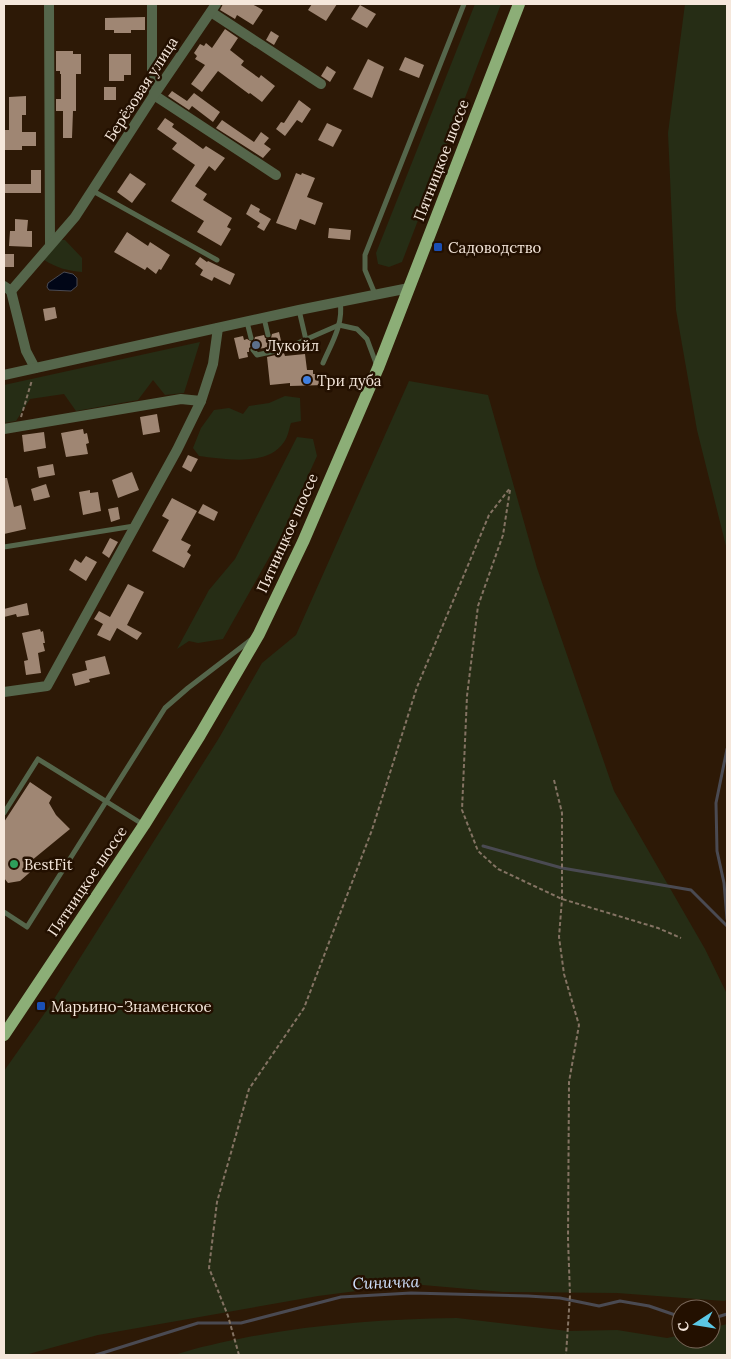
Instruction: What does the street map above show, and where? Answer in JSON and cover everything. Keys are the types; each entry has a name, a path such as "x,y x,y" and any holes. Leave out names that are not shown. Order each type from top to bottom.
{"main road":[{"name":"Пятницкое шоссе","path":"4,1035 144,825 200,735 259,634 303,542 378,368 519,4"}],"street":[{"path":"49,4 50,244"},
{"path":"152,4 152,74 154,95 276,175"},
{"path":"214,8 320,84"},
{"name":"Берёзовая улица","path":"7,288 75,217 154,95 214,8"},
{"path":"7,288 26,351 35,368"},
{"path":"4,375 299,310 409,288"},
{"path":"4,692 48,686 201,401 213,364 218,328"},
{"path":"4,429 181,399 201,401"}],"lane":[{"path":"375,294 365,270 365,255 464,4"},
{"path":"93,191 217,260"},
{"path":"323,364 339,325 342,312 340,302"},
{"path":"299,310 306,340"},
{"path":"264,318 268,334"},
{"path":"247,322 251,338"},
{"path":"254,350 257,355 271,349 284,350 339,325 357,329 367,339 378,368"},
{"path":"4,547 135,526"},
{"path":"4,912 27,927 165,708 259,634"},
{"path":"4,813 38,759 144,825"}],"path":[{"path":"19,426 35,368"},
{"path":"239,1355 228,1316 209,1268 217,1202 249,1089 304,1008 372,830 417,687 489,515 510,488 503,535 478,606 467,696 462,810 478,851 498,869 562,899 658,928 681,938"},
{"path":"554,780 562,813 562,899 558,937 564,974 580,1025 569,1082 568,1239 570,1295 566,1355"}],"green space":[{"path":"475,4 501,4 402,262 389,267 378,264 376,253"},
{"path":"685,4 727,4 727,550 697,430 676,310 668,133"},
{"path":"61,240 65,240 82,258 82,272 63,269 44,260"},
{"path":"200,342 184,393 165,395 153,380 138,400 76,411 64,394 30,399 16,421 4,423 4,385"},
{"path":"409,381 488,395 537,568 614,791 705,949 727,994 727,1300 617,1293 503,1292 411,1284 318,1296 98,1335 25,1355 4,1355 4,1071 49,1007 219,738 262,663 296,635"},
{"path":"285,396 300,398 301,421 291,423 284,442 277,450 267,455 245,460 199,456 193,448 201,428 214,410 229,408 243,414 249,406 269,403"},
{"path":"297,437 313,439 317,456 279,540 223,639 198,643 189,641 177,649 209,590 235,559"},
{"path":"457,1318 568,1331 617,1330 671,1337 671,1349 721,1349 721,1326 727,1324 727,1355 174,1355 202,1347 274,1332 405,1320"}],"water":[{"path":"64,272 73,274 77,278 77,286 71,291 49,290 47,287 48,283"}],"building":[{"path":"223,4 252,4 263,10 253,25 237,15 235,19 220,10"},
{"path":"312,4 337,4 326,21 308,10"},
{"path":"360,5 376,14 367,28 351,19"},
{"path":"145,17 145,30 131,30 131,33 114,33 114,30 105,30 105,18"},
{"path":"225,29 238,38 230,50 244,61 241,65 259,78 261,75 275,86 262,102 218,71 202,92 191,84 205,65 195,59 197,56 194,53 200,44 204,46 206,43 212,48"},
{"path":"271,31 279,36 274,45 266,40"},
{"path":"56,51 73,51 73,54 81,54 81,74 76,74 76,111 73,111 72,138 63,138 63,111 56,111 56,99 61,99 61,74 60,71 56,71"},
{"path":"109,54 131,54 131,75 124,75 124,81 109,81"},
{"path":"405,57 424,65 419,78 399,70"},
{"path":"368,59 384,67 372,98 353,89"},
{"path":"327,66 336,72 330,82 321,76"},
{"path":"104,87 116,87 116,100 104,100"},
{"path":"172,91 187,101 194,93 220,112 213,122 192,106 189,110 168,96"},
{"path":"26,96 26,115 22,115 22,132 36,132 36,146 22,146 22,150 4,150 4,130 9,130 9,97"},
{"path":"299,100 311,109 302,123 297,120 285,136 276,129 281,122 284,123"},
{"path":"165,118 174,124 172,127 203,149 206,146 225,158 215,171 209,166 195,186 207,194 203,200 232,218 227,227 231,229 221,246 197,232 204,221 171,201 195,165 172,149 177,143 157,129"},
{"path":"222,120 254,142 261,132 269,138 264,144 271,149 263,158 216,128"},
{"path":"327,123 342,130 333,147 318,140"},
{"path":"31,170 41,170 41,193 5,193 5,184 31,184"},
{"path":"130,173 146,184 132,203 117,192"},
{"path":"296,173 301,175 302,173 315,178 307,197 323,203 315,225 300,219 296,230 276,223"},
{"path":"251,204 260,209 259,212 271,219 264,231 257,227 260,223 246,214"},
{"path":"15,219 28,220 27,231 32,231 32,247 9,246 10,231 15,231"},
{"path":"329,228 351,230 350,240 328,238"},
{"path":"127,232 148,246 150,242 170,255 161,270 159,269 156,274 147,267 145,270 114,252"},
{"path":"4,254 14,254 14,267 4,267"},
{"path":"200,257 235,274 230,285 214,277 212,281 200,275 203,270 195,264"},
{"path":"55,307 57,318 45,321 43,309"},
{"name":"Лукойл","path":"279,332 282,345 258,349 252,346 249,348 249,352 247,352 248,357 239,359 234,338 243,336 244,340 247,339 252,342 255,337 264,335 265,338 269,339 272,334"},
{"path":"284,353 285,356 305,354 307,370 313,370 313,374 325,374 325,385 290,386 290,383 270,385 267,357"},
{"path":"157,414 160,432 143,435 140,417"},
{"path":"83,429 84,434 87,433 89,443 86,444 88,454 66,457 61,433"},
{"path":"44,432 46,448 24,452 22,435"},
{"path":"188,455 198,459 191,472 182,467"},
{"path":"53,464 55,475 39,478 37,467"},
{"path":"132,472 139,490 118,498 112,480"},
{"path":"4,478 7,478 14,507 21,505 26,529 4,534"},
{"path":"46,484 50,497 34,501 31,489"},
{"path":"90,490 90,493 98,492 101,511 83,515 79,492"},
{"path":"172,498 197,511 181,540 191,545 187,552 191,555 184,568 152,551 169,520 162,516"},
{"path":"203,504 218,512 214,521 198,513"},
{"path":"118,507 120,519 111,522 108,509"},
{"path":"110,538 118,542 109,558 102,553"},
{"path":"86,556 97,562 86,581 69,570 75,559 81,563"},
{"path":"128,584 144,592 127,625 142,633 137,640 117,628 110,641 97,635 103,624 94,619 99,611 110,617"},
{"path":"27,603 29,615 17,617 16,614 4,617 4,609"},
{"path":"40,629 41,632 43,631 45,643 43,643 45,651 38,653 41,673 26,675 24,661 28,660 22,633"},
{"path":"105,656 110,674 89,679 90,682 75,686 72,674 87,670 85,661"},
{"path":"30,782 52,797 49,803 56,815 70,829 31,861 36,867 20,881 8,883 4,878 4,822"}],"waterway":[{"path":"727,749 716,803 717,851 724,883 727,919"},
{"path":"483,846 562,868 691,890 727,926"},
{"name":"Синичка","path":"96,1355 198,1323 241,1323 341,1297 411,1293 528,1296 560,1298 599,1306 620,1301 649,1306 671,1314"},
{"name":"Синичка","path":"721,1316 727,1314"}],"place":[{"name":"Садоводство","path":"438,247"},
{"name":"Лукойл","path":"256,345"},
{"name":"Три дуба","path":"307,380"},
{"name":"BestFit","path":"14,864"},
{"name":"Марьино-Знаменское","path":"41,1006"}]}
